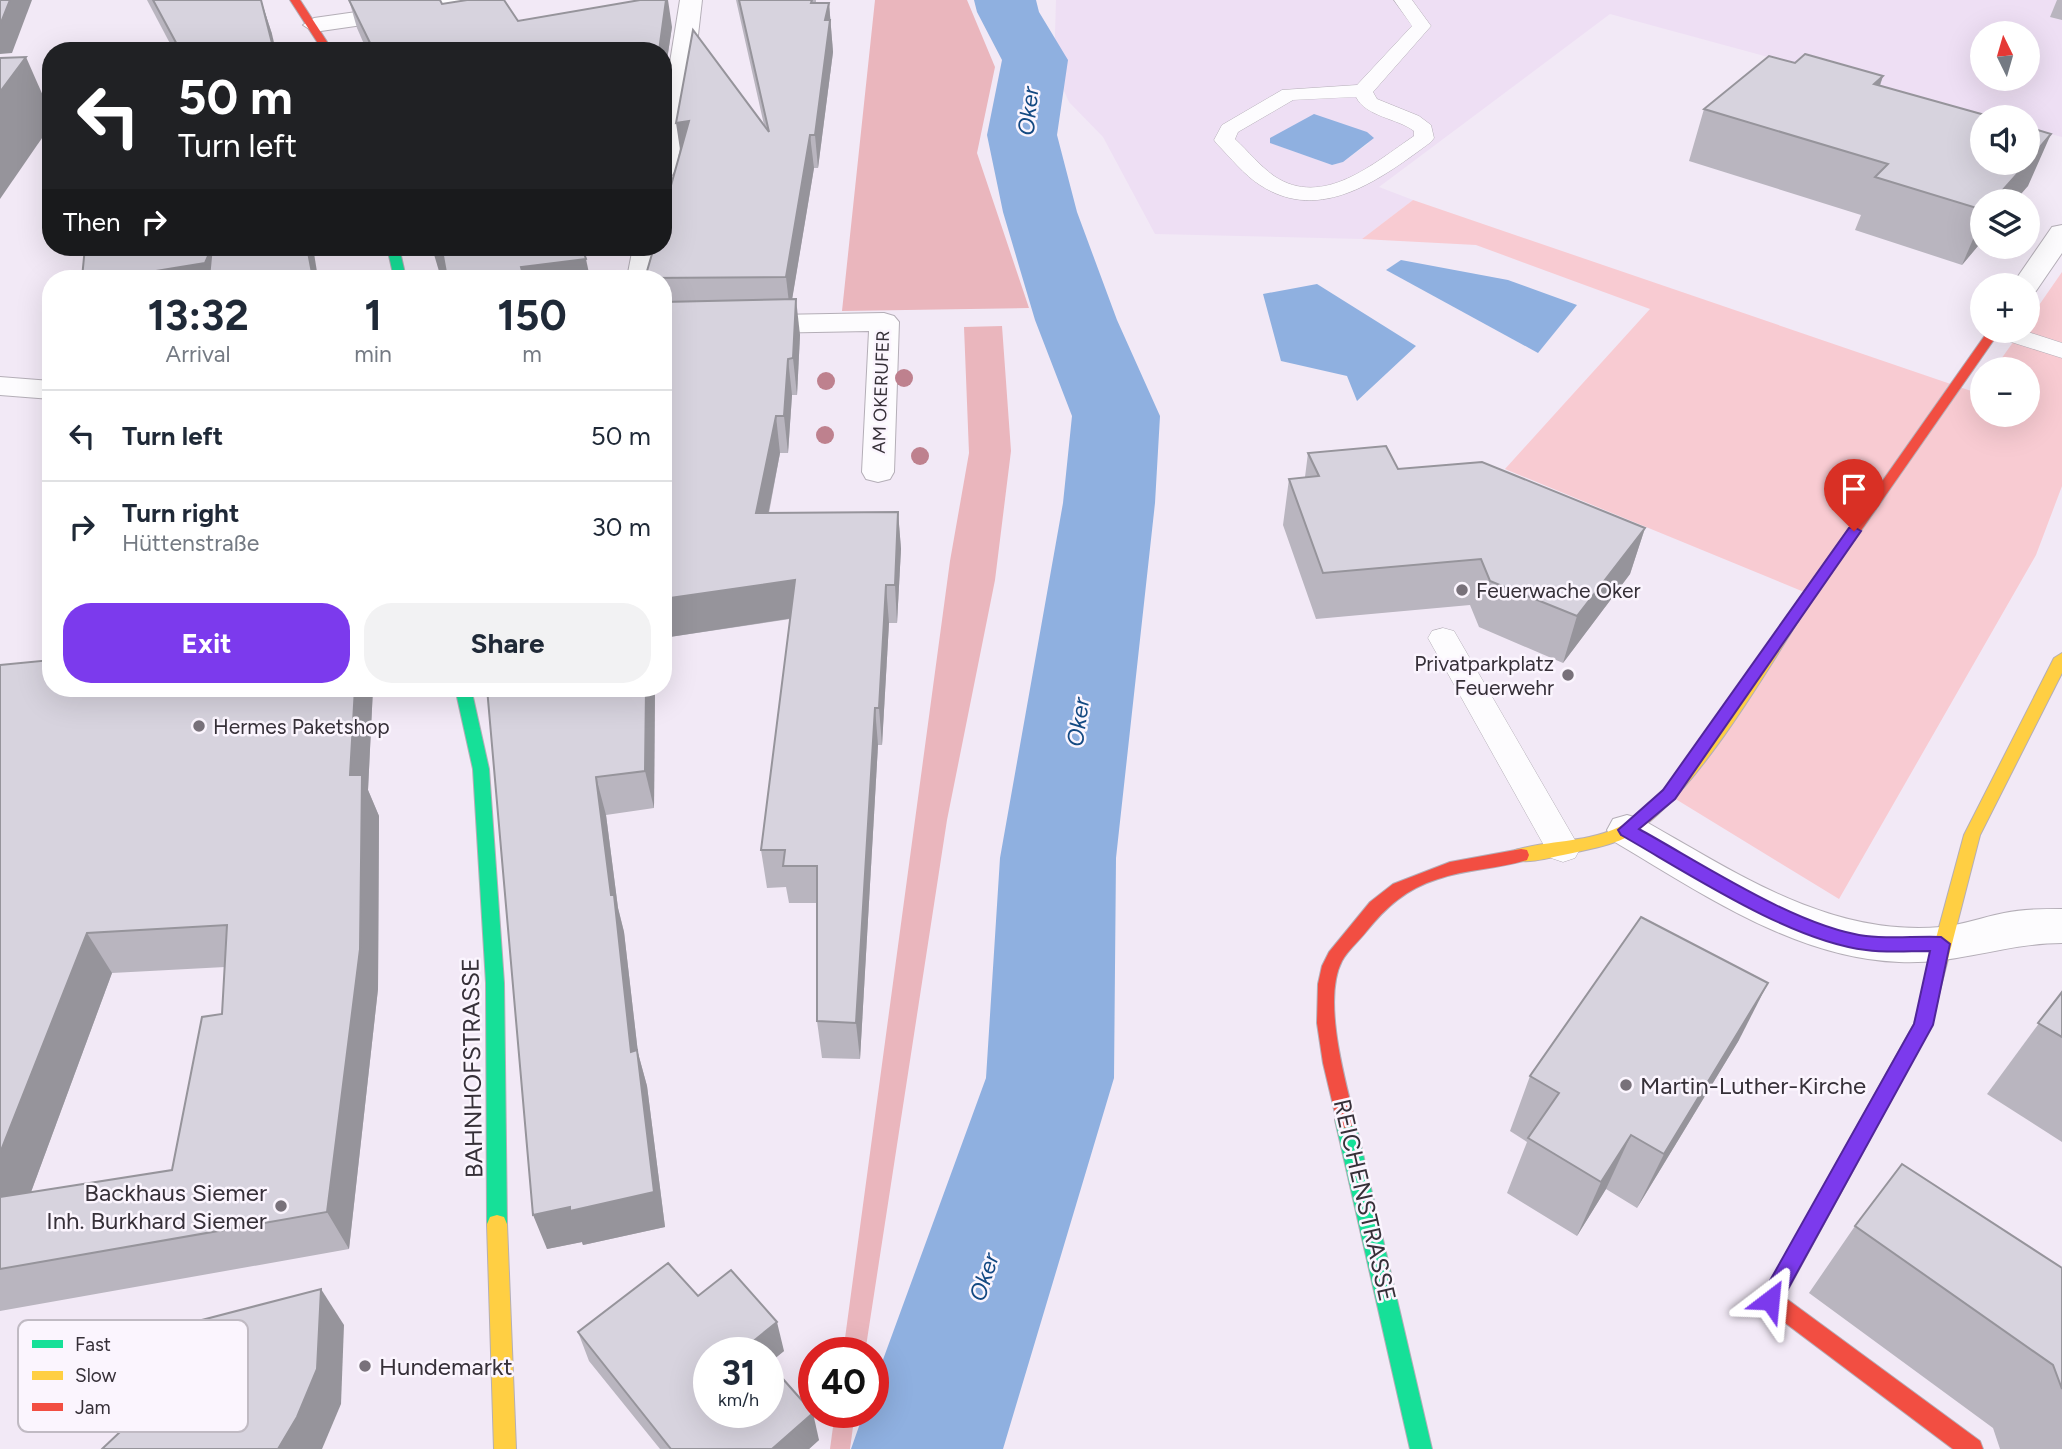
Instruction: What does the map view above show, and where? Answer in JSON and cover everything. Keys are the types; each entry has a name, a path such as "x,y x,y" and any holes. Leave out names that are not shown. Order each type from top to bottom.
{"street":[{"path":"295,0 323,42"},
{"path":"314,25 487,0"},
{"path":"672,124 691,0"},
{"path":"2034,273 2062,233"},
{"name":"AM OKERUFER","path":"672,326 884,322 877,472"},
{"path":"1563,849 1627,830 1669,795 1986,343"},
{"path":"0,386 42,389"},
{"path":"1972,1449 1770,1300 1923,1025 1941,944 1972,835 2062,658"},
{"name":"BAHNHOFSTRASSE","path":"465,697 481,769 495,983 498,1273 505,1449"},
{"path":"1627,830 1737,892 1816,931 1866,943 1941,944 2016,928 2062,926"},
{"name":"REICHENSTRASSE","path":"1421,1449 1390,1304 1332,1063 1327,1007 1331,966 1339,951 1384,899 1423,877 1480,861 1563,849"}],"lane":[{"path":"1363,91 1369,103 1412,120 1424,130 1424,138 1355,186 1321,193 1291,192 1269,181 1224,140 1229,129 1289,94 1363,91 1422,26 1403,0"},
{"path":"2038,343 2062,351"},
{"path":"1443,638 1563,849"}],"shaded area":[{"path":"875,0 967,0 995,67 977,153 1029,308 842,311"},
{"path":"1056,0 2062,0 2062,137 2040,131 2040,105 1970,105 1970,112 1610,14 1379,187 1413,200 1362,239 1155,234 1103,137 1069,102 1054,69","holes":["1271,143 1369,143 1343,162 1332,165"]},
{"path":"1413,200 1970,391 1970,427 2040,427 2040,357 2003,357 2012,343 2040,343 2040,304 2062,272 2062,486 2036,555 1839,899 1669,795 1809,594 1505,469 1650,309 1476,245 1362,239"},
{"path":"1002,326 1011,451 995,580 947,820 867,1337 845,1337 950,561 969,453 964,327"},
{"path":"833,1428 853,1428 850,1449 830,1449"}],"water":[{"path":"1314,114 1367,132 1374,138 1343,162 1332,165 1270,143 1270,138"},
{"path":"1401,260 1508,280 1577,305 1538,353 1386,270"},
{"path":"1317,284 1416,346 1357,401 1347,376 1281,361 1263,294"}],"building":[{"path":"0,0 10,0 0,25"},
{"path":"153,0 261,0 272,42 176,42"},
{"path":"349,0 440,0 442,4 467,0 504,0 518,21 640,0 666,0 660,42 370,42"},
{"path":"739,0 812,0 811,3 829,3 825,20 830,20 815,135 810,135 786,277 672,278 672,270 647,270 651,256 672,256 672,182 689,121 676,123 693,30 769,132"},
{"path":"1805,54 1883,76 1874,84 1970,111 1970,175 2016,175 2004,189 1970,189 1970,206 1875,177 1888,164 1704,109 1769,56 1795,63"},
{"path":"26,57 0,92 0,58"},
{"path":"2040,131 2051,134 2040,147"},
{"path":"84,256 208,256 205,263 162,270 83,270"},
{"path":"211,256 309,256 311,270 210,270"},
{"path":"443,256 585,256 586,259 521,267 522,270 446,270"},
{"path":"796,299 793,358 788,359 784,416 776,416 756,513 898,512 895,585 886,585 879,708 875,708 856,1023 817,1021 817,866 783,866 785,850 761,850 795,580 672,598 672,302"},
{"path":"1386,446 1398,469 1482,462 1645,528 1577,616 1490,581 1481,559 1323,573 1289,479 1319,476 1308,453"},
{"path":"42,661 42,697 354,697 350,775 362,775 360,949 327,1212 0,1269 0,1197 172,1170 202,1017 222,1014 227,925 87,933 0,1153 0,665"},
{"path":"488,697 646,697 645,771 596,777 611,895 614,895 631,1052 637,1050 654,1192 570,1211 570,1207 533,1215"},
{"name":"Martin-Luther-Kirche","path":"1641,917 1768,983 1664,1154 1631,1135 1601,1182 1528,1138 1559,1093 1530,1076"},
{"path":"2062,992 2062,1037 2038,1023"},
{"path":"1902,1164 2062,1268 2062,1389 2053,1365 1855,1226"},
{"path":"668,1263 698,1296 731,1270 777,1322 758,1337 693,1337 693,1428 784,1428 784,1380 798,1396 798,1426 772,1449 671,1449 578,1332"},
{"path":"321,1289 317,1369 297,1417 278,1449 102,1449 120,1432 248,1432 248,1320 202,1320"}],"waterway":[{"name":"Oker","path":"927,1449 1050,1078 1058,858 1109,503 1116,416 1076,320 1040,212 1022,135 1035,60 1027,41 1008,12 1005,0"}],"traffic: fast":[{"path":"395,256 398,270"},
{"path":"465,697 481,769 495,983 497,1224"},
{"path":"1345,1120 1421,1449"}],"traffic: slow":[{"path":"1521,855 1600,840 1625,831 1644,818 1666,796 1714,735 1793,618"},
{"path":"1931,990 1972,835 2062,658"},
{"path":"497,1224 505,1449"}],"traffic: jam":[{"path":"295,0 322,42"},
{"path":"1793,618 1986,343"},
{"path":"1345,1120 1326,1023 1327,984 1335,957 1376,906 1415,880 1450,868 1521,855"},
{"path":"1931,990 1923,1025 1771,1300 1972,1449"}],"place":[{"name":"Feuerwache Oker","path":"1462,590"},
{"name":"Privatparkplatz Feuerwehr","path":"1568,675"},
{"name":"Hermes Paketshop","path":"199,726"},
{"name":"Martin-Luther-Kirche","path":"1626,1085"},
{"name":"Backhaus Siemer Inh. Burkhard Siemer","path":"281,1206"},
{"name":"Hundemarkt","path":"365,1366"}],"route":[{"path":"1770,1300 1923,1025 1941,944 1866,943 1816,931 1737,892 1627,830 1669,795 1854,531"}]}
